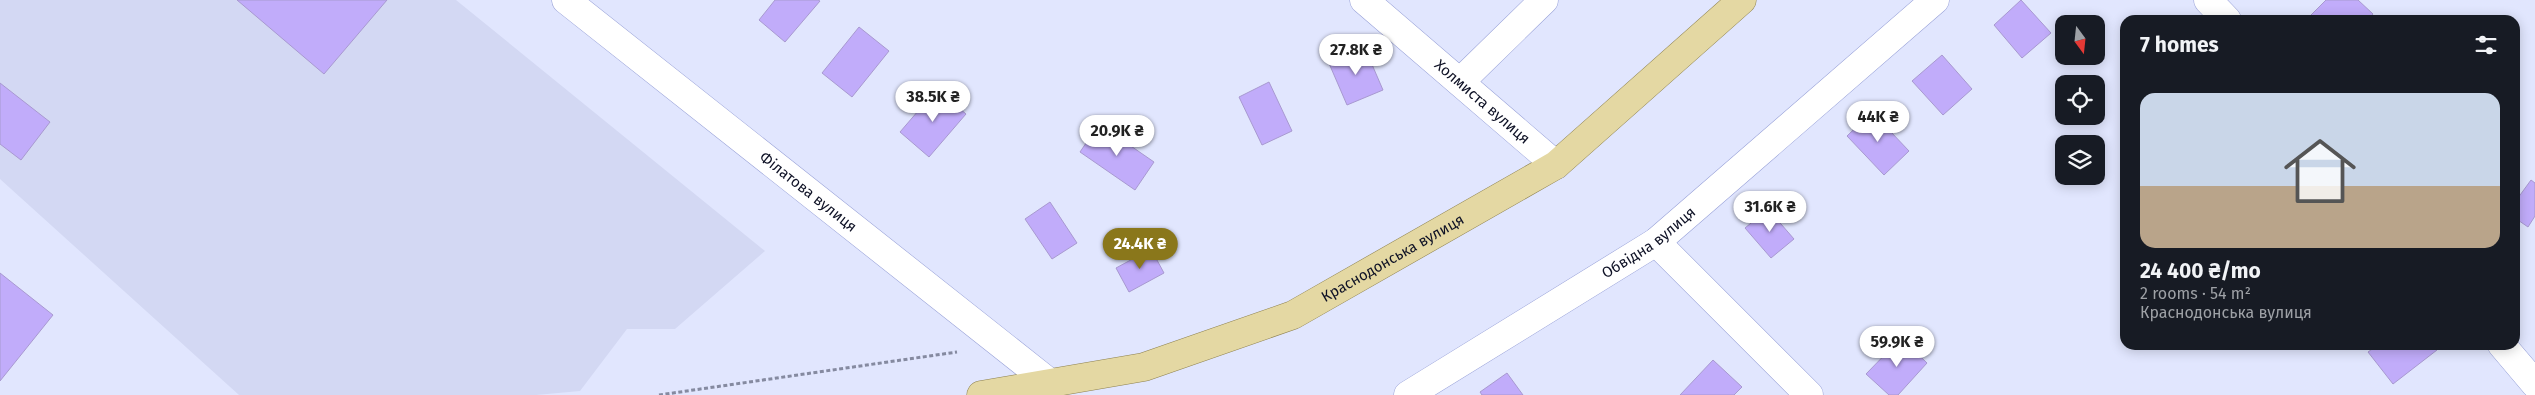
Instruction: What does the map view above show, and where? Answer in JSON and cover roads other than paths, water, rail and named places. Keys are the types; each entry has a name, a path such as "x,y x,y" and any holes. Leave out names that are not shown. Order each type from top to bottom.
{"main road":[{"name":"Краснодонська вулиця","path":"981,395 1044,389 1144,367 1293,315 1556,165 1742,0"}],"street":[{"name":"Філатова вулиця","path":"566,0 999,343 1044,389"},
{"name":"Холмиста вулиця","path":"1364,0 1556,165"},
{"path":"1460,82 1544,0"},
{"name":"Обвідна вулиця","path":"1408,395 1656,242 1935,0"},
{"path":"2208,0 2222,15"},
{"path":"1656,242 1809,395"},
{"path":"2506,350 2535,384"}]}
